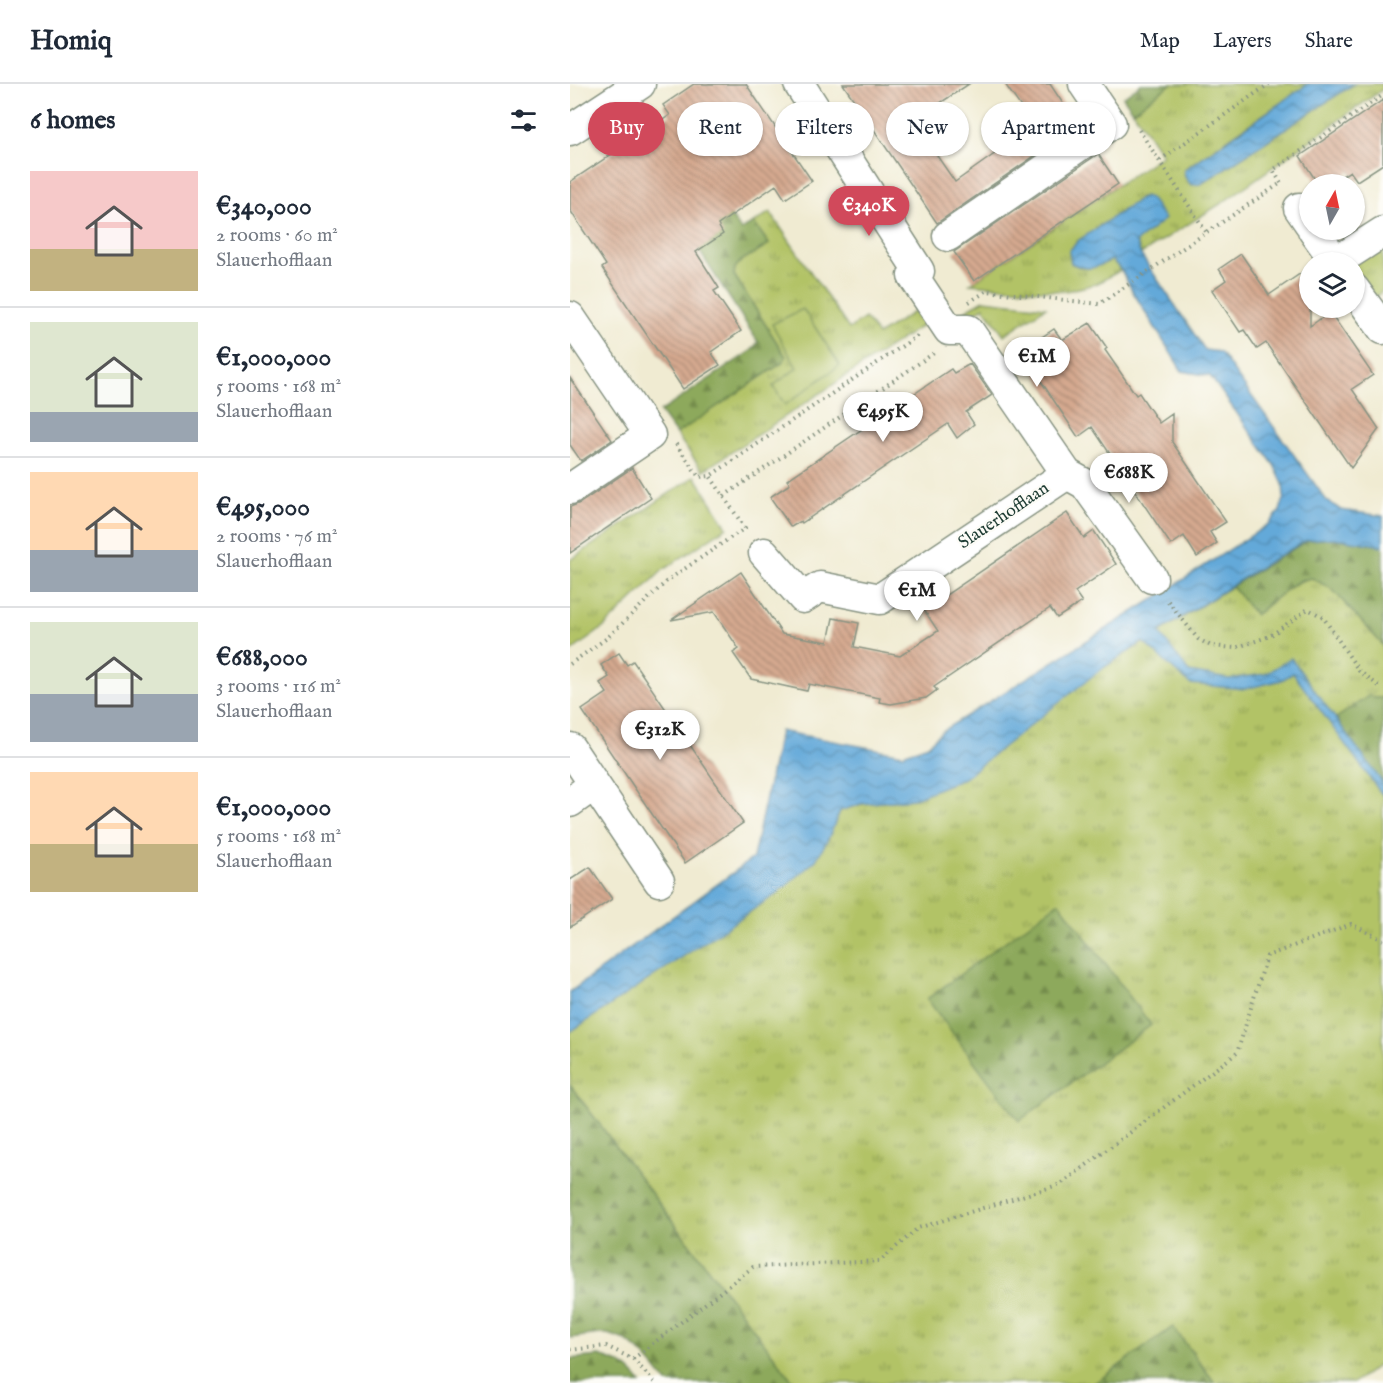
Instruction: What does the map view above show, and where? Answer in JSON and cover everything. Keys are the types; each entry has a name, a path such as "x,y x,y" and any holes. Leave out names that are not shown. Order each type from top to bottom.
{"street":[{"path":"570,130 640,84"},
{"name":"Slauerhofflaan","path":"799,84 919,271 913,276 954,325 1067,474 1085,484 1159,587"},
{"path":"1084,84 1096,102"},
{"path":"948,236 1064,156"},
{"path":"1352,252 1383,232"},
{"path":"1365,304 1383,329"},
{"path":"570,317 650,435 570,489"},
{"name":"Slauerhofflaan","path":"764,553 803,598 820,587 880,599 1067,474"},
{"path":"570,748 659,881"},
{"path":"570,802 594,785"}],"path":[{"path":"1160,160 1269,84"},
{"path":"1299,209 1272,170 1383,95"},
{"path":"1116,121 1128,113 1207,233"},
{"path":"724,496 954,325 987,291 1099,304 1281,183"},
{"path":"650,435 663,426 699,477 710,476 954,325"},
{"path":"570,664 608,638 668,580 745,528 710,476"},
{"path":"1159,587 1198,639 1211,646 1235,648 1270,636 1308,609 1323,617 1359,671 1379,686 1383,685"},
{"path":"633,1359 753,1267 880,1261 918,1228 1061,1184 1238,1053 1267,956 1351,924 1383,939"},
{"path":"570,1350 606,1346 633,1359 655,1383"}],"green space":[{"path":"1141,84 1171,84 1133,111 1123,97"},
{"path":"1171,84 1308,84 1184,169 1201,184 1354,84 1383,84 1383,89 1222,203 1141,254 1136,241 1144,196 1079,240 1069,251 1071,263 1092,268 1112,260 1121,270 1096,284 1066,291 970,284 1162,155 1133,111"},
{"path":"718,197 741,230 754,223 769,244 741,261 735,268 734,275 786,357 782,363 676,434 660,412 752,350 758,342 680,221"},
{"path":"770,212 849,329 865,318 878,335 926,304 935,317 703,471 676,434 782,363 786,357 734,275 735,268 741,261 769,244 754,223"},
{"path":"1383,245 1383,291 1373,299 1365,287 1365,256"},
{"path":"984,300 1046,307 1004,335 984,307 972,314 965,311"},
{"path":"803,309 840,365 785,405 773,386 797,368 772,324"},
{"path":"695,476 727,527 663,570 603,628 570,652 570,560"},
{"path":"1334,538 1383,546 1383,645 1332,589 1312,578 1292,585 1255,615 1232,586 1308,540"},
{"path":"1312,578 1332,589 1383,645 1383,698 1374,698 1383,784 1383,1362 1353,1383 1215,1383 1173,1327 1095,1383 794,1383 570,1085 570,1032 778,893 829,837 840,811 861,804 913,799 1100,670 1232,586 1255,615 1289,588"},
{"path":"1370,695 1374,698 1383,698 1383,784 1335,719"},
{"path":"1059,902 1151,1025 1019,1121 927,999"},
{"path":"570,1085 794,1383 667,1383 648,1360 626,1341 607,1334 570,1338"},
{"path":"1173,1327 1215,1383 1095,1383"},
{"path":"599,1356 623,1365 641,1383 570,1383 570,1359"}],"water":[{"path":"1308,84 1354,84 1201,184 1191,185 1185,177 1184,170"},
{"path":"1144,196 1150,198 1165,219 1136,242 1141,255 1205,350 1220,352 1327,501 1341,510 1383,516 1383,546 1334,538 1307,540 1159,632 1189,672 1229,679 1265,674 1291,658 1383,783 1383,796 1293,673 1282,680 1245,689 1190,684 1143,642 1100,670 964,778 913,799 861,804 840,811 816,860 778,893 570,1032 570,992 753,858 780,731 903,754 928,745 942,731 1269,524 1280,511 1284,498 1283,484 1274,465 1210,376 1182,371 1121,270 1112,260 1092,268 1071,263 1069,251 1079,240"}],"building":[{"path":"694,84 746,84 758,102 677,102 677,156 763,156 763,109 775,127 775,156 795,156 812,181 785,199 776,185 718,225 723,234 696,252 719,288 714,291 741,331 711,352 720,365 683,389 602,268 606,265 570,210 570,182 609,156 665,156 665,118 670,115 665,104"},
{"path":"843,84 969,84 942,102 886,102 886,148 874,130 874,102 855,102"},
{"path":"1005,84 1050,84 1062,102 1017,102"},
{"path":"1383,100 1383,164 1365,176 1352,174 1350,171 1345,174 1312,174 1300,156"},
{"path":"892,156 937,156 955,182 992,156 1034,156 937,223"},
{"path":"1095,156 1099,156 1118,184 974,281 954,252"},
{"path":"1241,254 1269,295 1299,275 1299,318 1310,318 1310,326 1321,318 1334,318 1373,375 1352,389 1379,429 1351,468 1266,343 1257,349 1244,330 1240,332 1212,290 1226,280 1219,269"},
{"path":"1090,323 1107,348 1105,350 1136,395 1139,393 1159,423 1172,414 1172,442 1226,522 1210,532 1217,543 1197,557 1184,536 1171,545 1092,427 1078,437 1021,351 1054,329 1062,340"},
{"path":"970,364 992,395 966,412 974,424 957,438 948,424 802,523 801,521 791,527 770,497 790,484 787,480 951,369 954,373"},
{"path":"570,378 612,440 581,461 570,445"},
{"path":"632,468 651,498 570,553 570,507 580,503"},
{"path":"1067,513 1084,538 1094,531 1116,564 1075,592 1082,602 1057,618 1050,608 934,687 937,690 926,698 891,704 879,702 880,698 809,684 807,691 751,679 733,653 739,649 714,612 671,620 741,572 782,634 828,642 833,618 859,623 854,647 900,656 938,631 924,610"},
{"path":"619,653 627,665 633,661 743,823 685,863 582,710 607,693 600,683 609,677 601,665"},
{"path":"590,867 612,899 570,927 570,880"}]}
